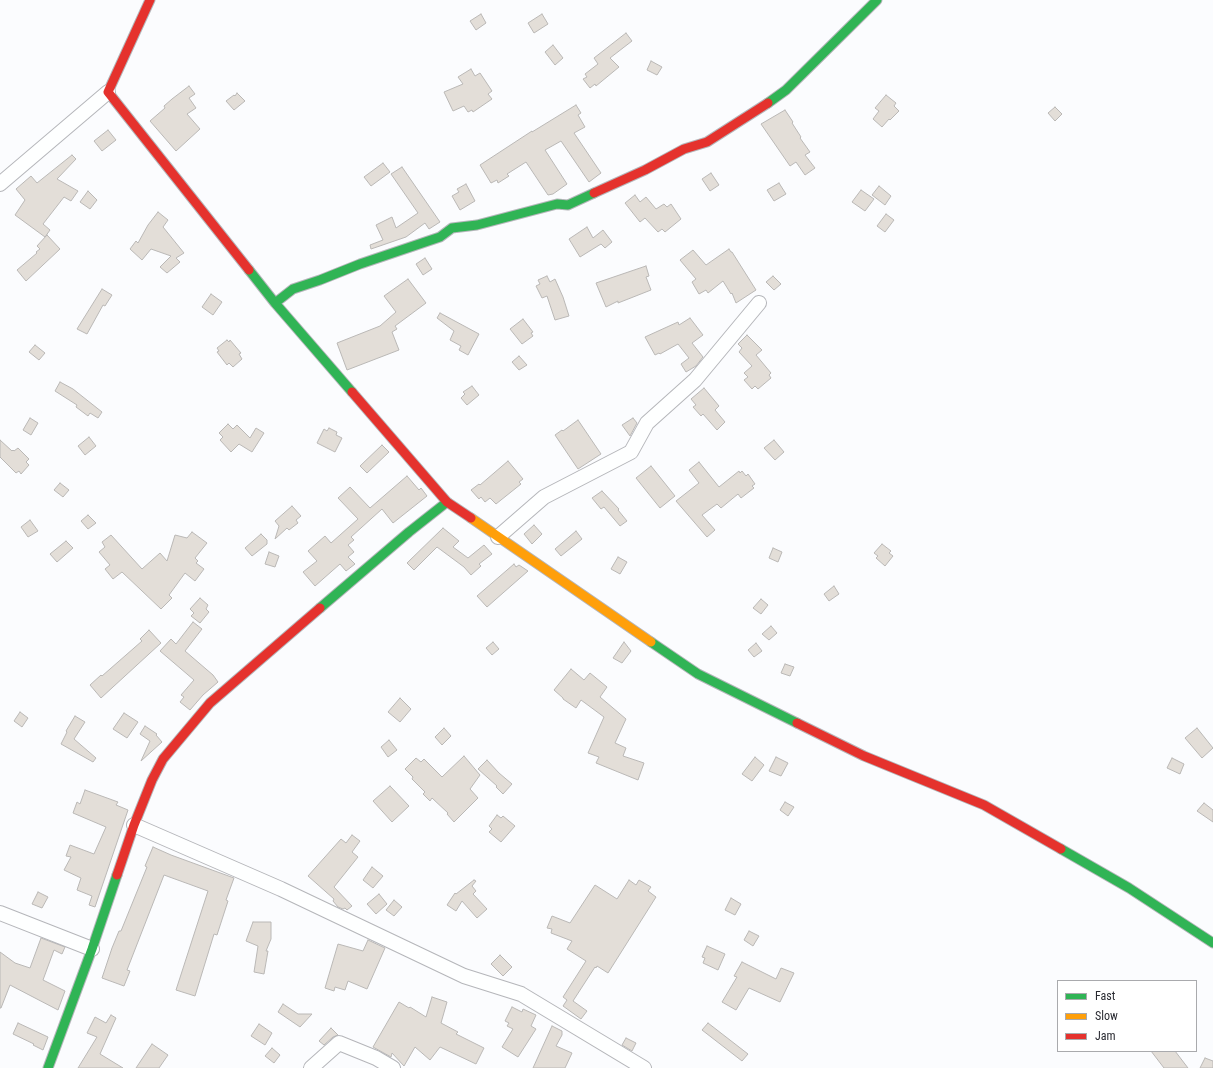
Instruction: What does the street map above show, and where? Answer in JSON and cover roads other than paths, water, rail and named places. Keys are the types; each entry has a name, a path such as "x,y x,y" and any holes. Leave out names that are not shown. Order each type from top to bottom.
{"street":[{"path":"0,184 108,92 150,0"},
{"path":"275,303 293,289 360,264 440,237 452,228 476,225 506,218 542,206 557,204 568,206 645,170 684,149 707,142 757,111 786,90 877,0"},
{"path":"108,92 275,303 447,502 698,674 864,756 984,805 1129,888 1213,943"},
{"path":"498,537 544,497 631,452 647,423 695,380 759,303"},
{"path":"48,1068 92,949 134,824 152,780 163,759 210,703 409,532 447,502"},
{"path":"134,824 281,889 464,976 521,994 644,1068"},
{"path":"0,913 92,949"},
{"path":"311,1068 339,1043 376,1058 393,1068"}]}
